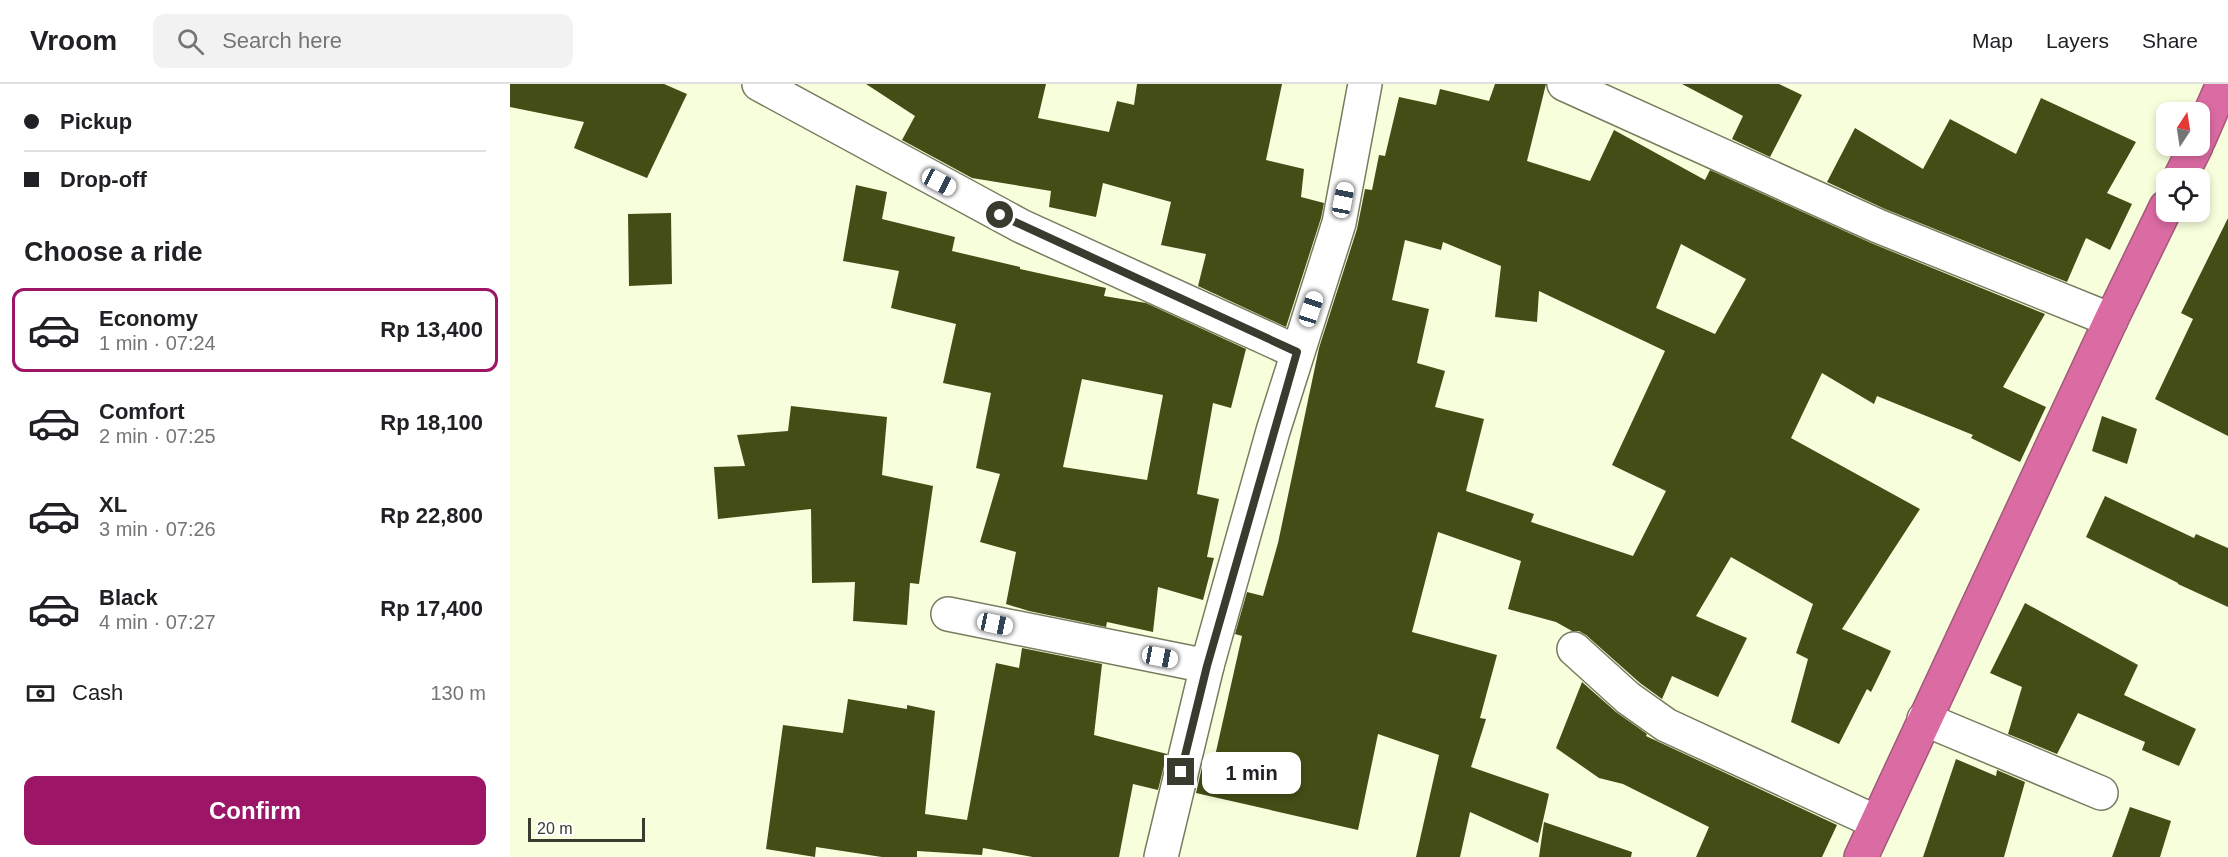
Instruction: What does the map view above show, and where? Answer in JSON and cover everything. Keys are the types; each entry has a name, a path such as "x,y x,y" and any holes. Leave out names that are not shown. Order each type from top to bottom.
{"highway":[{"path":"2210,114 2223,84"},
{"path":"1861,857 2159,222"}],"street":[{"path":"1161,857 1207,666 1297,352 1339,223 1365,84"},
{"path":"1564,84 1878,226 2111,320"},
{"path":"767,89 1021,226 1297,352"},
{"path":"948,614 1207,666"},
{"path":"1574,649 1628,698 1666,725 1876,822"},
{"path":"1924,719 2101,793"}],"building":[{"path":"510,84 664,84 687,94 647,178 574,148 584,122 510,107"},
{"path":"866,84 1046,84 1038,118 1109,132 1117,101 1134,105 1137,84 1282,84 1266,160 1304,169 1301,197 1324,203 1286,327 1198,286 1206,254 1161,245 1171,202 1103,183 1096,217 1049,207 1051,191 972,178 902,140 915,116"},
{"path":"1495,84 1546,84 1527,161 1590,181 1614,130 1705,180 1710,170 1871,243 2045,314 2003,387 2046,407 2020,462 1971,438 1973,435 1877,396 1874,404 1822,373 1791,438 1920,509 1842,629 1891,651 1871,692 1867,689 1839,744 1791,722 1808,659 1796,653 1813,604 1731,557 1696,616 1747,638 1718,697 1672,676 1662,699 1640,683 1586,635 1579,631 1572,631 1556,622 1508,609 1521,561 1438,532 1412,632 1497,655 1480,718 1486,719 1471,767 1549,794 1538,843 1470,812 1460,857 1416,857 1439,755 1378,734 1358,830 1196,793 1203,763 1213,765 1242,636 1235,634 1247,592 1263,596 1278,543 1319,348 1357,229 1365,189 1372,190 1379,155 1385,156 1399,97 1436,105 1440,89 1489,101","holes":["1405,240 1441,250 1443,242 1501,266 1495,317 1537,322 1539,291 1665,351 1612,465 1666,491 1633,556 1531,522 1534,514 1466,491 1484,419 1435,407 1445,371 1417,363 1429,309 1392,300","1681,244 1746,279 1715,334 1656,308"]},
{"path":"1682,84 1779,84 1802,95 1770,157 1732,139 1743,116"},
{"path":"2041,98 2136,142 2107,193 2132,204 2110,250 2086,238 2067,282 1885,209 1827,182 1855,128 1923,169 1950,119 2016,154"},
{"path":"856,185 887,192 882,219 955,237 952,251 1106,288 1104,296 1146,303 1246,349 1231,408 1213,403 1197,494 1219,499 1207,557 1214,558 1203,600 1158,587 1153,632 1107,622 1106,627 1006,604 1016,552 980,542 1000,474 976,468 991,393 943,383 956,324 891,308 899,271 843,261","holes":["1082,379 1163,395 1147,480 1063,467"]},
{"path":"671,213 672,284 629,286 628,214"},
{"path":"2228,218 2228,436 2155,399 2193,319 2181,313"},
{"path":"791,406 887,417 882,475 933,486 919,584 910,583 907,625 853,621 855,582 812,583 811,509 718,519 714,467 745,466 737,435 788,431"},
{"path":"2102,416 2137,429 2127,464 2092,451"},
{"path":"2105,496 2194,538 2196,534 2228,548 2228,607 2086,537"},
{"path":"2025,603 2138,665 2124,695 2196,729 2179,766 2142,750 2145,742 2078,713 2057,754 2008,734 2022,687 1990,673"},
{"path":"1022,648 1102,664 1094,735 1167,754 1158,790 1133,784 1119,857 1033,857 983,848 982,855 917,851 917,857 882,857 816,847 815,857 766,849 783,725 843,733 848,699 907,709 907,705 935,711 925,814 967,820 996,663 1019,668"},
{"path":"1582,682 1616,712 1647,734 1646,736 1837,825 1822,857 1696,857 1709,827 1623,784 1599,778 1556,748"},
{"path":"1956,759 1996,776 1997,770 2025,782 2004,857 1923,857"},
{"path":"2130,807 2171,821 2160,857 2112,857"},
{"path":"1544,822 1632,852 1631,857 1539,857"}],"route":[{"path":"1000,215 1297,352 1207,666 1181,772"}]}
